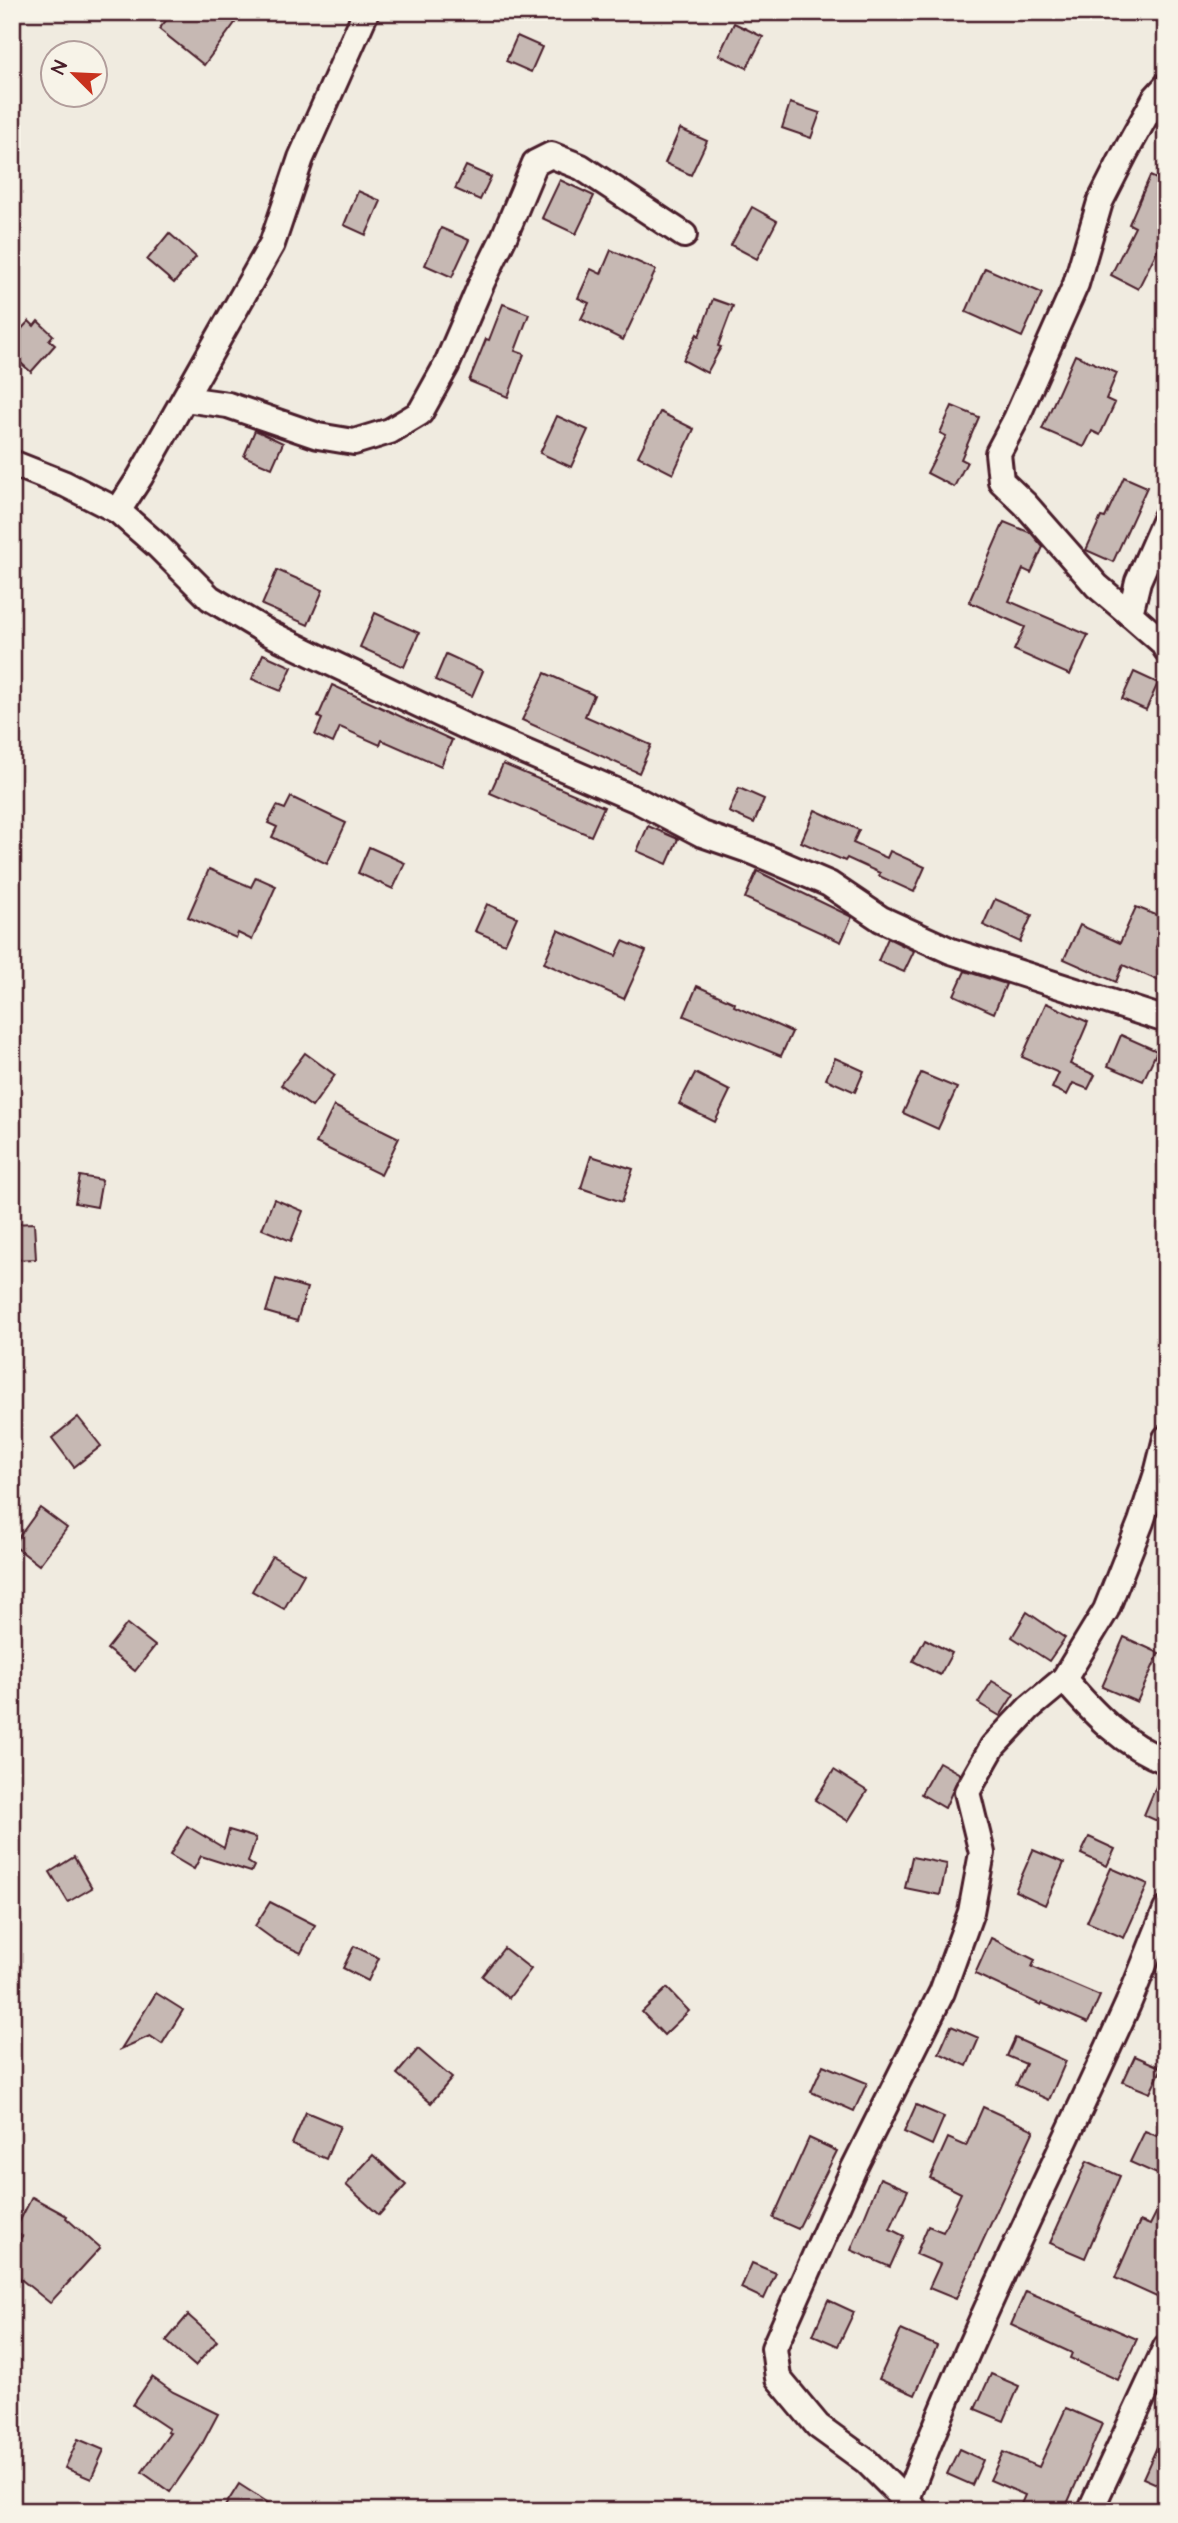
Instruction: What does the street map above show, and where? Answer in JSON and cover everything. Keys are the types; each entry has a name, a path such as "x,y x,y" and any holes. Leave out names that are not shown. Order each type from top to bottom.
{"street":[{"path":"118,511 272,244 301,158 366,12"},
{"path":"1166,86 1156,97 1100,202 1076,284 998,453 1001,481 1025,504 1097,586 1166,649"},
{"path":"185,399 228,405 318,436 355,442 390,431 420,414 446,366 534,163 551,155 581,167 684,235"},
{"path":"12,463 65,484 118,511 210,598 267,632 312,654 469,729 637,800 702,834 754,852 829,884 881,919 951,951 1166,1020"},
{"path":"1130,614 1138,581 1166,517"},
{"path":"1166,1438 1141,1522 1106,1610 1064,1679 1029,1707 993,1746 967,1792 982,1853 971,1912 942,1992 853,2170 774,2348 778,2378 818,2426 866,2461 912,2505 932,2432 1016,2242 1129,2001 1166,1910"},
{"path":"1064,1679 1094,1714 1147,1754 1166,1761"},
{"path":"1090,2511 1166,2347"}],"building":[{"path":"173,12 243,12 204,65 159,29"},
{"path":"734,23 763,37 747,68 719,55"},
{"path":"517,36 542,47 531,72 506,61"},
{"path":"790,103 820,113 811,138 782,128"},
{"path":"680,129 707,141 691,175 665,163"},
{"path":"466,166 491,177 480,200 455,189"},
{"path":"1150,176 1166,183 1166,233 1138,289 1111,275 1135,227 1129,224"},
{"path":"560,180 594,196 576,234 542,218"},
{"path":"358,191 381,201 366,235 344,225"},
{"path":"752,207 777,221 757,259 731,245"},
{"path":"441,228 469,240 452,277 425,265"},
{"path":"169,233 196,257 174,283 147,260"},
{"path":"611,250 656,270 623,340 581,319 589,303 578,298 591,269 601,274"},
{"path":"985,268 1042,293 1022,337 966,312"},
{"path":"713,299 733,306 718,346 721,347 707,373 683,360 697,334 699,336"},
{"path":"503,304 529,314 515,351 524,354 508,397 469,381"},
{"path":"29,321 34,326 38,321 53,335 49,340 55,345 31,372 12,355 12,339"},
{"path":"1075,355 1117,373 1106,399 1115,403 1100,435 1092,431 1084,447 1042,429"},
{"path":"952,406 979,417 961,459 967,462 954,487 927,473 946,436 940,433"},
{"path":"660,412 694,429 673,474 638,456"},
{"path":"557,416 588,430 571,467 540,453"},
{"path":"255,430 283,443 272,468 244,456"},
{"path":"1124,477 1147,487 1113,562 1086,550"},
{"path":"1004,522 1031,533 1043,547 1031,573 1023,569 1009,601 1088,635 1070,675 1014,650 1025,627 969,602"},
{"path":"277,570 323,590 308,625 262,605"},
{"path":"375,613 419,633 404,667 360,647"},
{"path":"263,654 292,667 281,691 252,679"},
{"path":"446,654 483,671 472,696 435,680"},
{"path":"1134,672 1158,683 1146,710 1122,699"},
{"path":"545,673 594,695 585,716 651,745 639,773 522,720"},
{"path":"332,685 452,740 441,766 382,740 380,745 340,727 333,743 315,735 322,719 318,717"},
{"path":"503,764 604,807 591,836 490,793"},
{"path":"739,788 764,799 754,823 729,812"},
{"path":"291,797 346,823 327,864 272,837 277,827 268,823 277,806 285,809"},
{"path":"815,810 859,830 853,843 887,858 890,851 925,867 914,892 847,858 845,861 801,842"},
{"path":"648,826 678,839 667,864 637,851"},
{"path":"369,847 405,863 393,889 358,873"},
{"path":"209,869 251,887 256,877 276,886 252,940 238,933 236,938 188,917"},
{"path":"757,871 852,917 841,942 745,898"},
{"path":"995,899 1032,915 1020,942 983,925"},
{"path":"487,904 517,917 505,944 475,931"},
{"path":"1136,907 1166,919 1156,947 1166,951 1166,984 1123,965 1116,982 1064,959 1080,925 1120,943"},
{"path":"558,930 616,956 623,941 646,951 624,999 544,963"},
{"path":"888,938 914,951 904,972 878,961"},
{"path":"965,971 1006,984 994,1013 954,995"},
{"path":"697,986 792,1032 781,1056 684,1016"},
{"path":"1046,1003 1088,1022 1070,1064 1095,1075 1088,1089 1073,1083 1067,1095 1052,1088 1059,1073 1022,1057"},
{"path":"1121,1035 1157,1051 1143,1081 1108,1066"},
{"path":"305,1053 335,1075 312,1107 281,1085"},
{"path":"835,1058 864,1071 855,1092 826,1079"},
{"path":"695,1073 730,1091 715,1122 679,1104"},
{"path":"921,1073 957,1088 938,1129 903,1113"},
{"path":"334,1106 399,1138 381,1175 316,1143"},
{"path":"591,1156 633,1169 622,1202 581,1188"},
{"path":"80,1176 102,1180 97,1207 75,1203"},
{"path":"274,1199 303,1211 291,1241 262,1229"},
{"path":"34,1223 36,1259 12,1260 12,1224"},
{"path":"276,1279 307,1288 297,1321 266,1312"},
{"path":"78,1417 101,1446 74,1467 52,1438"},
{"path":"40,1508 67,1528 39,1565 13,1545"},
{"path":"272,1556 304,1574 284,1609 252,1591"},
{"path":"1027,1612 1065,1638 1049,1661 1012,1637"},
{"path":"127,1624 155,1646 135,1671 107,1649"},
{"path":"1124,1637 1159,1653 1137,1702 1102,1687"},
{"path":"925,1639 952,1653 940,1675 913,1661"},
{"path":"992,1681 1014,1694 1000,1716 978,1703"},
{"path":"939,1762 960,1774 945,1808 921,1794"},
{"path":"834,1770 867,1791 848,1821 815,1800"},
{"path":"1161,1775 1166,1776 1166,1825 1144,1815"},
{"path":"187,1826 224,1848 229,1830 256,1838 248,1862 254,1866 251,1872 201,1856 194,1869 170,1855"},
{"path":"1089,1837 1115,1849 1107,1866 1081,1854"},
{"path":"1033,1850 1064,1863 1045,1905 1015,1891"},
{"path":"74,1857 92,1888 68,1902 50,1872"},
{"path":"912,1857 947,1864 940,1895 905,1888"},
{"path":"1111,1868 1148,1884 1124,1938 1087,1922"},
{"path":"270,1902 315,1925 301,1953 277,1942 255,1926"},
{"path":"991,1938 1035,1960 1032,1967 1100,1996 1088,2023 1042,2003 1041,2005 975,1974"},
{"path":"354,1946 379,1958 368,1981 343,1968"},
{"path":"504,1948 531,1969 509,1998 482,1976"},
{"path":"667,1988 689,2011 664,2035 642,2012"},
{"path":"156,1993 183,2010 162,2044 150,2036 121,2049"},
{"path":"951,2026 979,2038 967,2066 939,2053"},
{"path":"1015,2038 1066,2061 1049,2100 1016,2085 1026,2064 1007,2056"},
{"path":"418,2049 452,2078 431,2103 397,2074"},
{"path":"1135,2056 1162,2068 1150,2093 1123,2082"},
{"path":"823,2065 867,2083 854,2111 811,2092"},
{"path":"916,2105 944,2117 932,2145 904,2132"},
{"path":"983,2107 1034,2130 956,2299 929,2288 940,2264 916,2254 928,2226 943,2232 961,2193 930,2178 948,2138 966,2146"},
{"path":"306,2112 340,2126 326,2159 292,2144"},
{"path":"1145,2131 1166,2140 1166,2178 1130,2162"},
{"path":"809,2138 837,2151 798,2229 773,2218"},
{"path":"373,2155 406,2185 379,2215 346,2185"},
{"path":"1087,2161 1120,2176 1085,2258 1050,2243"},
{"path":"880,2178 908,2190 890,2229 904,2236 890,2267 851,2250"},
{"path":"1166,2193 1166,2287 1161,2299 1115,2278 1140,2221 1150,2225"},
{"path":"32,2197 67,2216 66,2218 100,2248 50,2303 12,2272 12,2250 22,2236 14,2232"},
{"path":"752,2263 776,2273 764,2299 741,2288"},
{"path":"1026,2291 1137,2339 1118,2380 1070,2358 1072,2353 1011,2325"},
{"path":"828,2300 854,2312 838,2346 813,2335"},
{"path":"188,2315 217,2341 195,2366 166,2341"},
{"path":"901,2330 937,2346 915,2395 879,2379"},
{"path":"991,2374 1019,2386 1004,2421 975,2409"},
{"path":"152,2377 173,2392 218,2414 200,2448 170,2492 142,2472 170,2433 167,2432 169,2429 133,2405"},
{"path":"1066,2408 1102,2424 1064,2511 1018,2511 1025,2495 990,2480 1003,2452 1039,2467"},
{"path":"1166,2427 1166,2488 1143,2478"},
{"path":"78,2439 104,2450 91,2479 65,2468"},
{"path":"959,2449 983,2460 972,2485 947,2474"},
{"path":"239,2484 281,2511 222,2511"}]}
